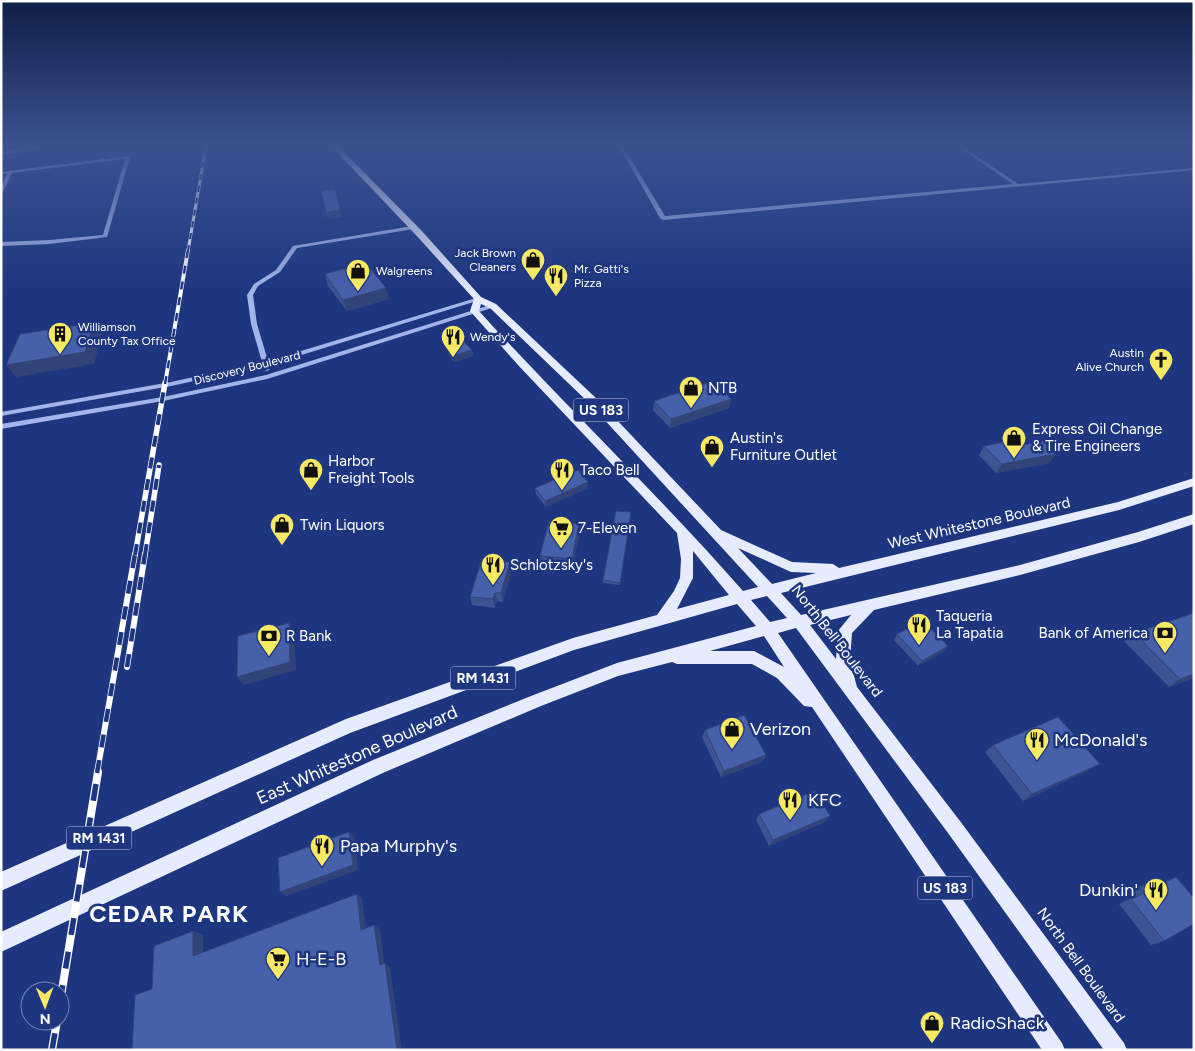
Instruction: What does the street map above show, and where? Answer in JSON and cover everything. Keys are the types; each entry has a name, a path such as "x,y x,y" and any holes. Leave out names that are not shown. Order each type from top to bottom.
{"main road":[{"name":"North Bell Boulevard","path":"381,195 478,299 493,306 593,401 799,622 954,826 1117,1050"},
{"path":"474,311 478,299"},
{"name":"US 183","path":"474,311 521,363 683,531 767,629 1055,1050"},
{"name":"West Whitestone Boulevard","path":"770,590 848,570 1037,527 1119,506 1194,482"},
{"name":"RM 1431","path":"799,622 1020,570 1139,537 1194,519"},
{"path":"662,618 683,590 687,576 689,566 683,531"},
{"path":"716,532 791,567 848,570"},
{"name":"East Whitestone Boulevard","path":"1,882 346,728 573,644 662,618 770,590"},
{"path":"853,695 843,661 845,631 870,606"},
{"name":"East Whitestone Boulevard","path":"1,942 379,766 536,701 617,670 660,657 799,622"},
{"path":"660,657 754,658 782,673 834,727"}],"street":[{"path":"1,244 49,242 105,236 117,195"},
{"path":"650,195 663,218 910,195"},
{"path":"267,377 267,363 254,324 250,295 256,285 278,272 295,247 412,228"},
{"name":"Discovery Boulevard","path":"1,414 178,382 267,363 478,299"},
{"name":"Discovery Boulevard","path":"1,427 133,405 267,377 493,306"}],"building":[{"path":"322,195 336,195 340,210 326,212"},
{"path":"366,263 386,288 343,300 325,274"},
{"path":"94,323 85,352 6,365 20,334"},
{"path":"464,342 472,350 453,356 446,347"},
{"path":"713,381 731,399 671,419 654,401"},
{"path":"1009,441 1014,447 1043,441 1056,454 1002,464 984,446"},
{"path":"578,470 588,482 545,501 535,488"},
{"path":"616,511 631,512 620,583 603,580"},
{"name":"7-Eleven","path":"549,521 579,524 572,559 540,556"},
{"name":"Schlotzsky's","path":"482,559 510,562 501,593 495,593 493,599 470,597"},
{"name":"Bank of America","path":"1194,613 1194,674 1180,679 1134,633"},
{"name":"Taqueria La Tapatia","path":"923,621 948,646 922,661 897,634"},
{"name":"R Bank","path":"289,623 290,662 237,677 238,636"},
{"name":"Verizon","path":"744,715 766,755 724,771 705,730"},
{"name":"McDonald's","path":"1058,717 1100,764 1032,794 993,745"},
{"name":"KFC","path":"815,791 830,816 773,840 759,814"},
{"name":"Papa Murphy's","path":"349,832 353,865 280,892 278,858"},
{"name":"Dunkin'","path":"1176,877 1194,898 1194,924 1164,941 1131,899 1144,893 1140,888 1154,881 1158,886"},
{"name":"H-E-B","path":"357,894 361,930 374,925 380,965 385,963 397,1050 132,1050 135,995 152,989 154,946 193,931 193,956"}],"railway":[{"path":"188,251 198,195"},
{"path":"165,384 188,250"},
{"path":"135,555 165,383"},
{"path":"145,555 159,465"},
{"path":"97,773 135,554"},
{"path":"127,667 145,554"},
{"path":"63,981 98,772"},
{"path":"52,1050 55,1031"}],"place":[{"name":"Jack Brown Cleaners","path":"533,281"},
{"name":"Walgreens","path":"358,292"},
{"name":"Mr. Gatti's Pizza","path":"556,297"},
{"name":"Williamson County Tax Office","path":"60,355"},
{"name":"Wendy's","path":"453,358"},
{"name":"Austin Alive Church","path":"1161,381"},
{"name":"NTB","path":"691,409"},
{"name":"Express Oil Change & Tire Engineers","path":"1014,459"},
{"name":"Austin's Furniture Outlet","path":"712,468"},
{"name":"Harbor Freight Tools","path":"311,491"},
{"name":"Taco Bell","path":"562,491"},
{"name":"Twin Liquors","path":"282,546"},
{"name":"7-Eleven","path":"561,549"},
{"name":"Schlotzsky's","path":"493,586"},
{"name":"Taqueria La Tapatia","path":"919,646"},
{"name":"Bank of America","path":"1165,654"},
{"name":"R Bank","path":"269,657"},
{"name":"Verizon","path":"732,750"},
{"name":"McDonald's","path":"1037,761"},
{"name":"KFC","path":"790,821"},
{"name":"Papa Murphy's","path":"322,867"},
{"name":"Dunkin'","path":"1156,911"},
{"name":"H-E-B","path":"278,980"},
{"name":"RadioShack","path":"932,1044"}],"district":[{"name":"CEDAR PARK","path":"169,913"}]}
